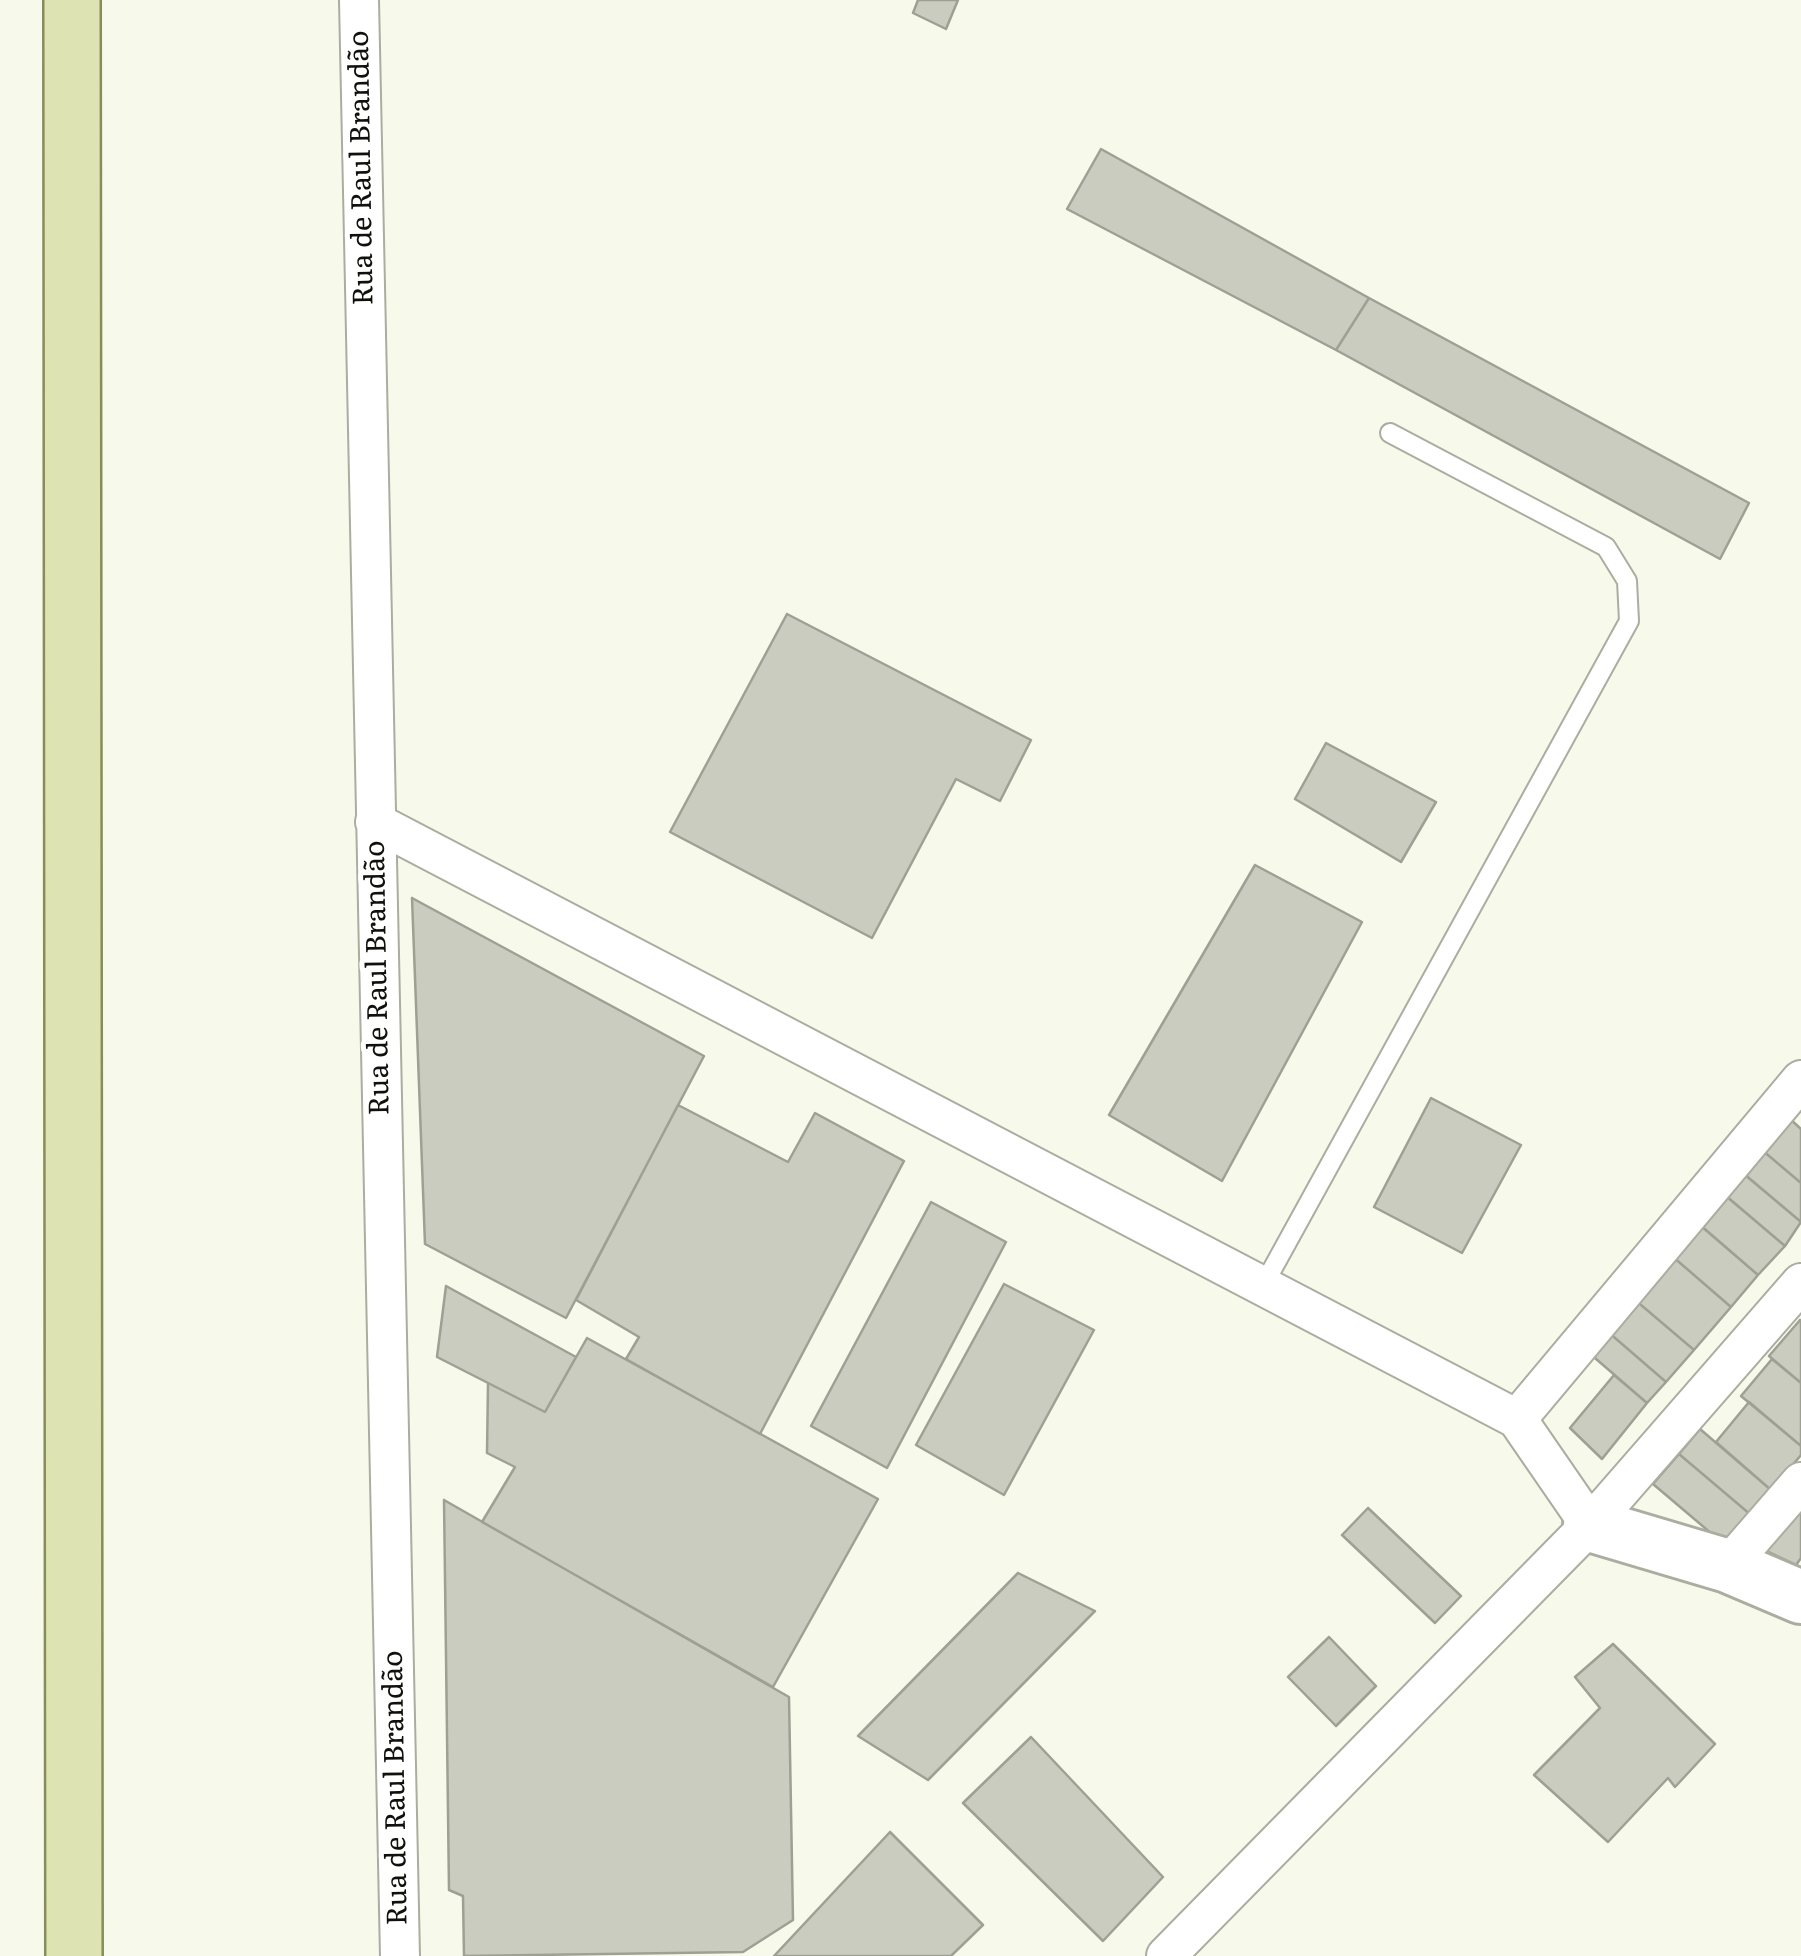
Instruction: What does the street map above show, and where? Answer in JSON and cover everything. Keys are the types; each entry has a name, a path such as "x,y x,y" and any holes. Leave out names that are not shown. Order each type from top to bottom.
{"main road":[{"path":"72,0 74,1956"}],"street":[{"name":"Rua de Raul Brandão","path":"359,0 400,1956"},
{"path":"375,822 1517,1418 1590,1526 1728,1566 1801,1597"},
{"path":"1517,1418 1801,1080"},
{"path":"1166,1956 1590,1526 1801,1283"},
{"path":"1728,1566 1801,1482"}],"lane":[{"path":"1263,1286 1629,621 1628,581 1606,547 1390,433"}],"building":[{"path":"918,0 958,0 946,29 913,13"},
{"path":"1101,149 1369,298 1336,350 1067,209"},
{"path":"1369,298 1749,503 1720,559 1336,350"},
{"path":"787,614 1031,740 1000,801 956,779 872,938 670,832"},
{"path":"1326,743 1436,802 1401,862 1295,799"},
{"path":"1255,865 1362,922 1222,1181 1109,1115"},
{"path":"412,898 704,1056 566,1318 425,1244"},
{"path":"1431,1098 1521,1145 1462,1253 1374,1207"},
{"path":"678,1105 788,1162 815,1113 904,1161 760,1434 626,1359 639,1337 576,1300"},
{"path":"1789,1118 1801,1129 1801,1183 1762,1150"},
{"path":"1762,1150 1801,1183 1801,1222 1743,1173"},
{"path":"1738,1169 1801,1222 1785,1246 1720,1191"},
{"path":"1725,1195 1785,1246 1758,1275 1701,1226"},
{"path":"931,1202 1006,1242 887,1468 811,1426"},
{"path":"1699,1224 1758,1275 1731,1307 1672,1256"},
{"path":"1672,1256 1731,1307 1694,1350 1634,1299"},
{"path":"1004,1284 1094,1330 1004,1495 916,1445"},
{"path":"446,1286 576,1357 545,1412 437,1357"},
{"path":"1634,1299 1694,1350 1666,1382 1607,1331"},
{"path":"1801,1321 1801,1383 1769,1356"},
{"path":"1607,1331 1666,1382 1647,1403 1588,1352"},
{"path":"587,1338 878,1499 773,1687 482,1522 515,1467 487,1453 488,1383 545,1412"},
{"path":"1772,1359 1801,1383 1801,1446 1741,1396"},
{"path":"1614,1375 1647,1403 1602,1459 1570,1428"},
{"path":"1749,1402 1801,1446 1801,1455 1771,1490 1716,1442"},
{"path":"1700,1429 1771,1490 1751,1515 1679,1454"},
{"path":"1679,1454 1751,1515 1725,1545 1653,1484"},
{"path":"444,1500 789,1697 793,1920 743,1952 464,1956 463,1896 449,1890"},
{"path":"1801,1503 1801,1558 1796,1565 1764,1550"},
{"path":"1368,1508 1461,1596 1435,1623 1342,1535"},
{"path":"1018,1573 1095,1611 928,1780 858,1736"},
{"path":"1329,1637 1376,1686 1336,1726 1288,1677"},
{"path":"1613,1644 1715,1744 1675,1787 1668,1778 1608,1842 1534,1775 1600,1708 1575,1677"},
{"path":"1031,1737 1163,1877 1103,1941 963,1803"},
{"path":"890,1832 983,1925 951,1956 774,1956"}]}
